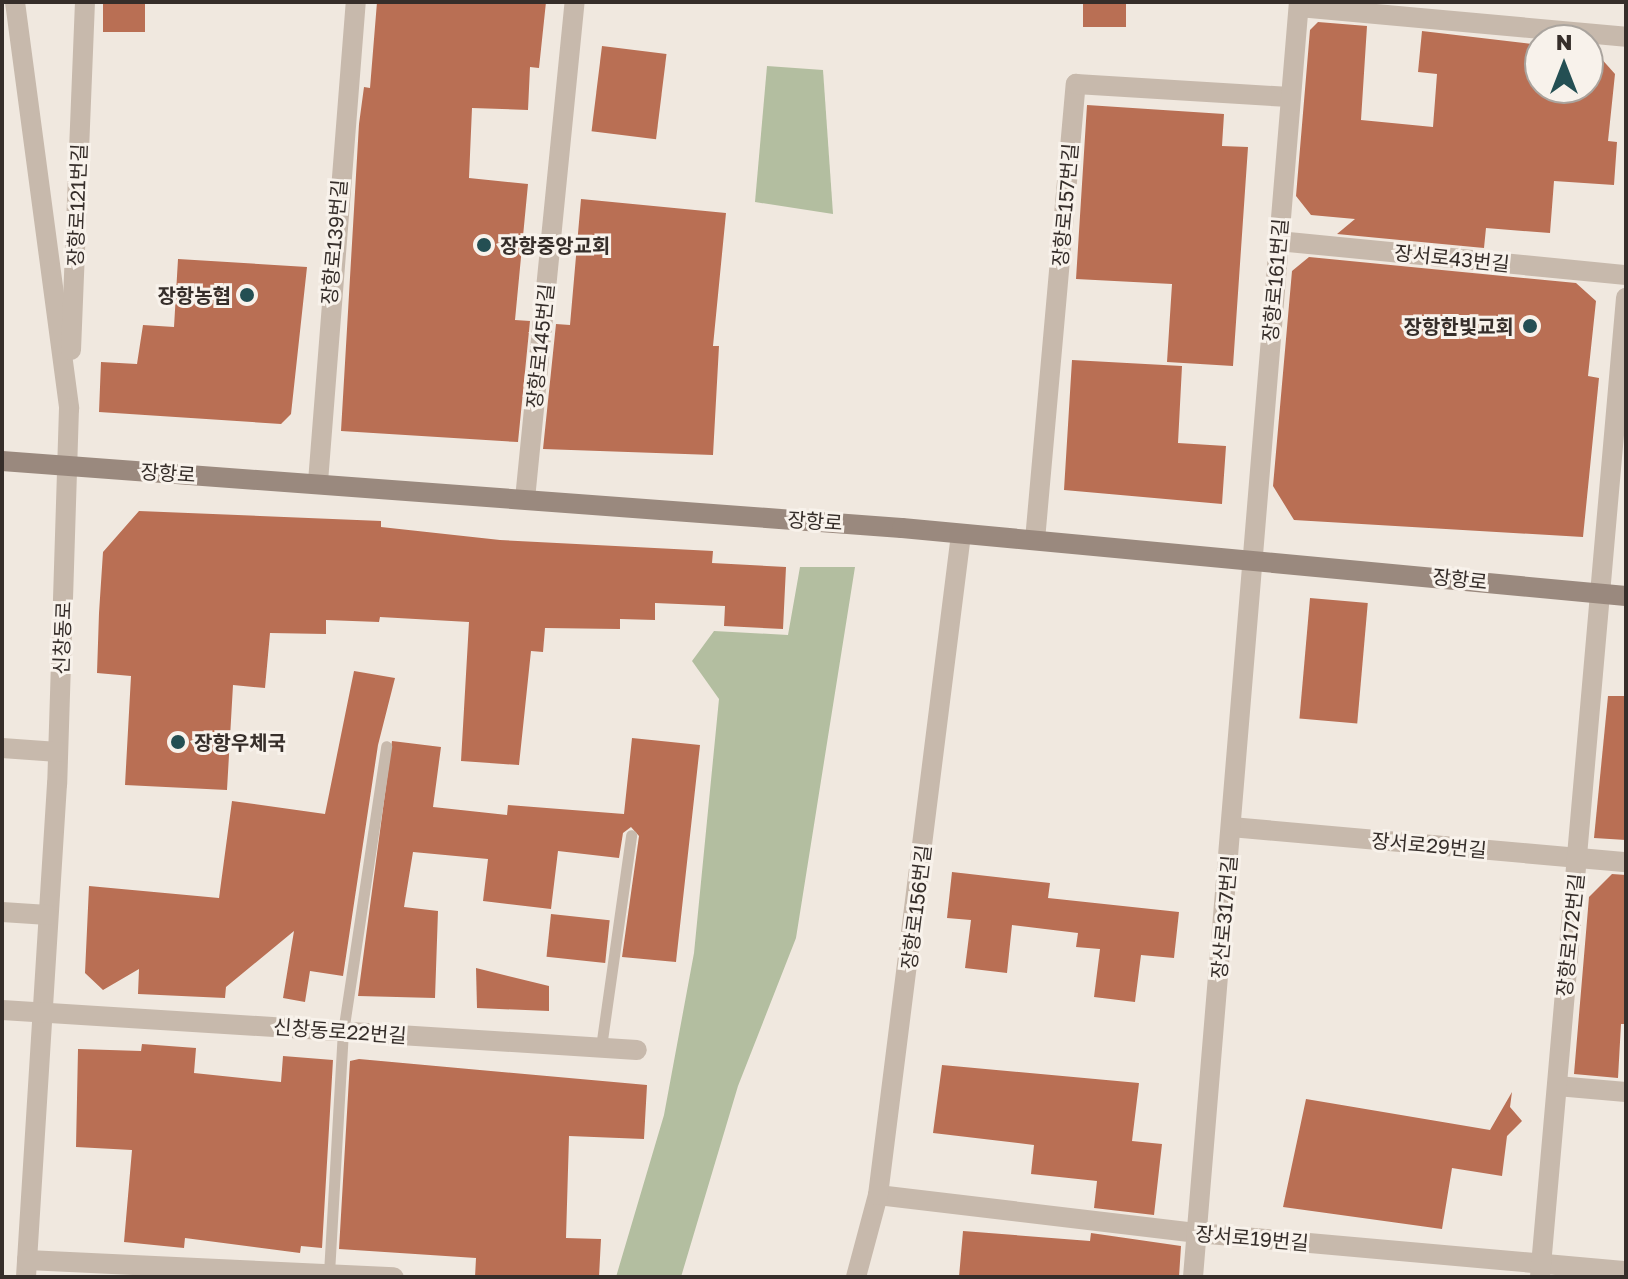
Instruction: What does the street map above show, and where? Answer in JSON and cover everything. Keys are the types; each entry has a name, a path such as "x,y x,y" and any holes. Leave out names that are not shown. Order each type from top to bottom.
{"street":[{"name":"신창동로","path":"15,2 69,408 58,752 26,1268"},
{"name":"장항로121번길","path":"69,408 85,2"},
{"name":"장항로139번길","path":"318,482 356,2"},
{"name":"장항로145번길","path":"525,499 575,2"},
{"path":"1299,4 1626,37"},
{"name":"장항로161번길","path":"1252,557 1299,4"},
{"name":"장항로157번길","path":"1035,540 1076,84 1290,97"},
{"name":"장서로43번길","path":"1278,241 1626,275"},
{"name":"장항로172번길","path":"1541,1271 1626,298"},
{"name":"장항로","path":"2,461 318,482 1252,557 1626,596"},
{"name":"장항로156번길","path":"856,1277 878,1195 961,534"},
{"name":"장산로317번길","path":"1193,1277 1252,557"},
{"path":"2,748 58,752"},
{"name":"장서로29번길","path":"1231,827 1626,862"},
{"path":"2,912 48,915"},
{"name":"신창동로22번길","path":"2,1010 637,1050"},
{"path":"1557,1086 1626,1092"},
{"name":"장서로19번길","path":"878,1195 1541,1271 1626,1271"},
{"path":"26,1268 329,1273 394,1277"}],"lane":[{"path":"329,1273 343,1032 386,746"},
{"path":"601,1047 631,835"}],"green space":[{"path":"767,66 823,70 833,214 755,202"},
{"path":"800,567 855,567 796,938 738,1086 681,1277 616,1277 664,1115 694,953 719,699 692,661 714,631 788,635"}],"building":[{"path":"103,2 145,2 145,32 103,32"},
{"path":"377,2 546,2 539,68 530,67 528,110 472,108 469,178 528,184 515,320 530,321 518,442 341,431 359,124 364,87 370,88"},
{"path":"1083,2 1126,2 1126,27 1083,27"},
{"path":"1318,22 1367,26 1361,120 1433,127 1437,74 1418,72 1422,31 1524,43 1524,104 1604,104 1604,62 1615,74 1608,141 1617,142 1614,185 1554,181 1550,233 1486,228 1484,248 1337,234 1355,219 1311,215 1296,196 1310,30"},
{"path":"602,46 667,54 656,139 592,131"},
{"path":"1087,105 1224,114 1222,146 1248,147 1233,366 1167,362 1172,284 1076,279"},
{"path":"581,199 726,213 713,346 719,346 713,455 543,449 556,324 570,325"},
{"path":"1309,257 1576,283 1596,301 1588,376 1599,378 1583,537 1294,520 1273,486 1292,271"},
{"path":"178,259 307,267 291,414 281,424 99,412 101,362 137,364 143,325 174,327"},
{"path":"1072,360 1182,366 1178,443 1226,446 1222,504 1064,490"},
{"path":"139,511 381,521 381,527 500,540 713,551 712,563 786,567 783,629 724,626 725,606 655,603 655,620 620,619 620,629 545,628 543,652 531,651 519,765 461,761 469,622 380,617 379,622 326,620 326,634 270,633 265,688 233,685 227,790 125,785 131,676 97,673 99,613 103,552"},
{"path":"1310,598 1368,603 1357,724 1299,719"},
{"path":"354,671 395,678 378,745 343,976 310,971 305,1002 283,998 294,931 226,987 225,998 138,994 139,969 103,990 85,973 89,886 219,898 232,801 325,814"},
{"path":"1608,696 1626,696 1626,840 1594,838"},
{"path":"632,738 700,745 676,962 622,957 639,836 631,827 623,833 619,858 558,851 551,909 483,901 488,859 413,852 404,907 438,911 435,998 358,996 392,741 441,747 433,807 507,815 508,805 624,814"},
{"path":"952,872 1050,883 1048,898 1179,912 1174,958 1141,955 1135,1002 1094,997 1100,949 1076,947 1078,933 1012,925 1007,973 965,968 971,920 947,918"},
{"path":"1612,874 1626,875 1626,1024 1621,1024 1618,1078 1574,1074 1589,897"},
{"path":"551,914 610,920 605,963 547,957"},
{"path":"476,968 549,986 549,1011 477,1008"},
{"path":"142,1044 196,1048 194,1073 281,1082 283,1056 333,1060 322,1248 301,1246 300,1253 185,1238 184,1248 124,1242 132,1150 76,1147 78,1049 141,1051"},
{"path":"359,1059 647,1085 644,1139 569,1136 566,1238 601,1239 599,1277 475,1277 476,1258 339,1249 350,1061"},
{"path":"942,1065 1139,1083 1132,1141 1162,1144 1154,1215 1094,1208 1097,1181 1031,1174 1034,1145 933,1133"},
{"path":"1512,1092 1510,1107 1522,1121 1507,1136 1502,1176 1452,1168 1442,1229 1283,1207 1306,1099 1490,1130"},
{"path":"963,1231 1090,1241 1091,1233 1181,1246 1179,1277 959,1277"}],"place":[{"name":"장항중앙교회","path":"484,245"},
{"name":"장항농협","path":"247,295"},
{"name":"장항한빛교회","path":"1530,326"},
{"name":"장항우체국","path":"178,742"}]}
